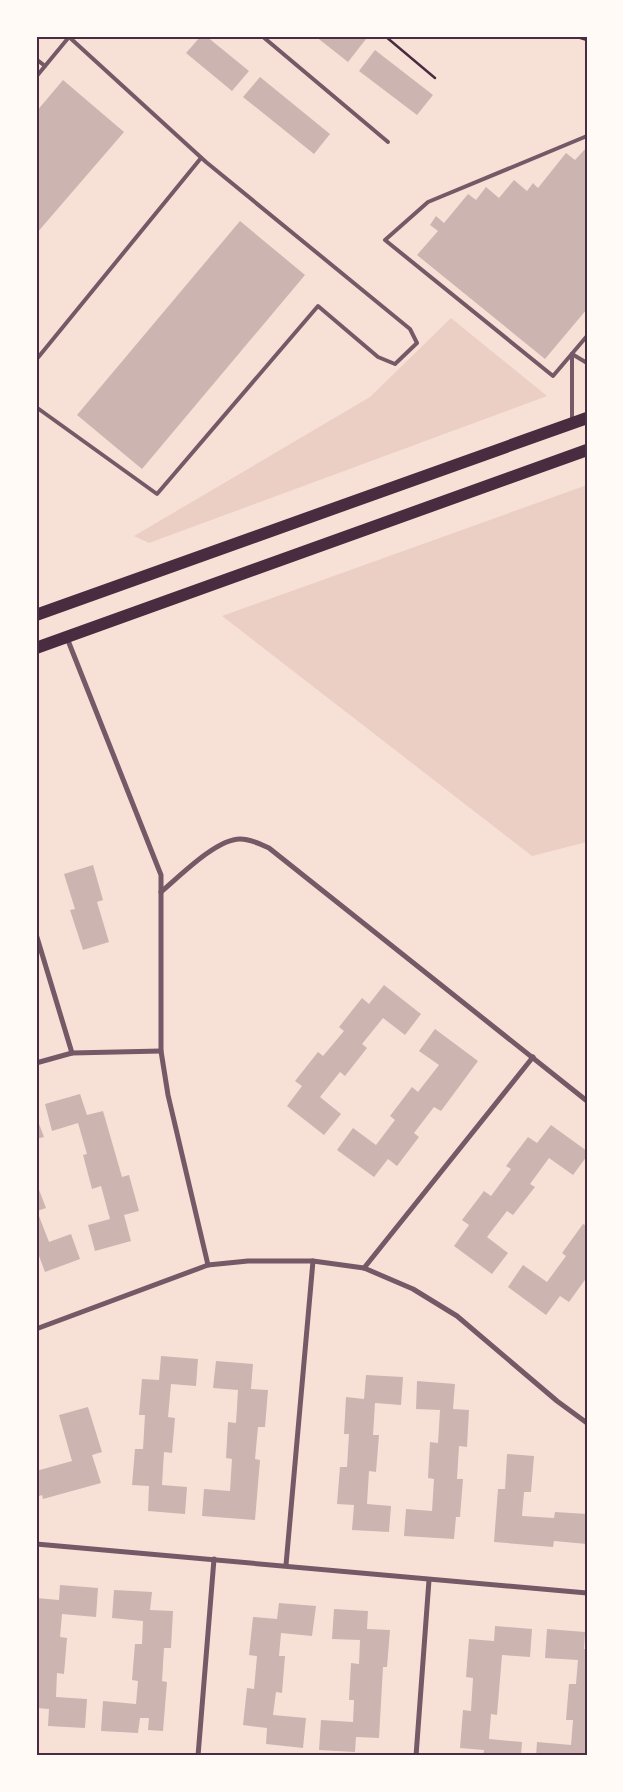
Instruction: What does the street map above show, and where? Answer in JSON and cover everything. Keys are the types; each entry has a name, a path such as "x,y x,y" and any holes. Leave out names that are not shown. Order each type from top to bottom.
{"highway":[{"path":"36,615 587,418"},
{"path":"36,648 587,450"}],"street":[{"path":"67,637 161,875 161,1051 168,1095 208,1264"},
{"path":"161,892 216,847 236,839 250,840 269,848 587,1101"},
{"path":"36,934 72,1053"},
{"path":"36,1063 72,1053 161,1051"},
{"path":"364,1268 533,1057"},
{"path":"36,1329 208,1264 248,1261 313,1261 364,1268 413,1289 457,1316 557,1401 587,1423"},
{"path":"286,1565 313,1261"},
{"path":"36,1544 587,1593"},
{"path":"198,1756 214,1559"},
{"path":"416,1756 430,1580"}],"lane":[{"path":"36,76 69,36 201,158 410,328 417,343 395,364 378,357 318,306 157,494 36,407"},
{"path":"262,36 388,142"},
{"path":"36,59 45,66"},
{"path":"587,136 428,202 385,240 553,376 587,336"},
{"path":"36,360 201,158"},
{"path":"572,354 587,363"},
{"path":"572,354 572,423"}],"path":[{"path":"385,36 435,78"},
{"path":"574,36 587,40"}],"shaded area":[{"path":"451,318 547,396 149,543 134,536 370,397"},
{"path":"587,485 587,842 532,856 222,616"}],"building":[{"path":"201,36 206,36 249,71 232,91 186,53"},
{"path":"315,36 363,36 366,39 348,62"},
{"path":"375,50 433,95 417,115 359,71"},
{"path":"260,77 330,134 314,154 243,97"},
{"path":"63,80 124,132 36,234 36,112"},
{"path":"587,147 587,309 545,359 417,255 438,231 430,225 436,216 444,223 468,194 476,200 486,187 499,198 514,180 527,191 533,183 538,188 566,153 575,160"},
{"path":"240,221 305,275 142,469 77,415"},
{"path":"93,865 103,900 97,902 109,942 83,950 70,910 75,909 64,874"},
{"path":"384,985 421,1014 405,1035 383,1018 362,1044 367,1048 345,1076 340,1072 320,1097 341,1114 324,1135 287,1106 302,1086 295,1081 318,1052 323,1056 344,1031 339,1027 362,998 369,1004"},
{"path":"435,1029 478,1061 441,1111 434,1107 414,1133 419,1137 397,1166 388,1159 374,1177 337,1150 353,1128 376,1145 395,1120 390,1116 412,1087 418,1092 439,1065 419,1051"},
{"path":"80,1094 87,1115 103,1111 122,1177 129,1175 139,1211 124,1215 131,1241 95,1251 88,1225 110,1219 101,1186 92,1189 83,1155 87,1154 78,1123 52,1131 45,1104"},
{"path":"36,1116 44,1137 36,1139"},
{"path":"551,1125 587,1151 587,1156 573,1175 549,1158 530,1184 535,1187 513,1215 507,1211 487,1237 508,1253 492,1274 454,1246 469,1225 462,1220 484,1191 491,1196 511,1169 506,1166 528,1137 537,1143"},
{"path":"36,1182 46,1208 37,1211 49,1242 71,1234 80,1259 45,1272 36,1248"},
{"path":"583,1224 587,1226 587,1277 569,1302 560,1296 546,1315 508,1287 523,1265 547,1282 566,1256 562,1253"},
{"path":"161,1356 198,1359 196,1386 171,1384 168,1417 175,1418 172,1453 164,1452 162,1485 187,1487 185,1514 148,1511 149,1486 132,1485 135,1449 143,1449 145,1415 139,1415 142,1379 159,1380"},
{"path":"216,1361 253,1364 251,1389 268,1390 265,1427 258,1427 255,1459 260,1460 255,1520 202,1516 204,1489 230,1491 232,1459 226,1458 228,1422 236,1423 238,1390 213,1388"},
{"path":"366,1375 403,1377 401,1405 375,1403 373,1435 379,1435 376,1472 369,1471 367,1504 391,1506 389,1532 352,1530 354,1505 337,1504 340,1467 347,1467 349,1434 344,1434 346,1397 364,1399"},
{"path":"417,1381 455,1384 453,1409 469,1410 467,1447 459,1446 457,1479 463,1479 460,1517 456,1517 454,1539 404,1536 406,1509 432,1511 434,1479 428,1478 430,1442 438,1443 440,1410 416,1409"},
{"path":"88,1407 102,1452 92,1455 101,1483 43,1499 42,1495 36,1497 36,1471 72,1461 59,1415"},
{"path":"507,1454 534,1456 531,1492 524,1492 522,1516 554,1518 555,1512 587,1514 587,1544 554,1541 553,1547 494,1542 498,1489 505,1489"},
{"path":"60,1585 98,1588 96,1617 62,1614 60,1637 67,1638 64,1674 57,1673 56,1697 87,1699 85,1728 48,1726 49,1709 36,1708 36,1664 39,1636 36,1636 36,1598 59,1600"},
{"path":"114,1590 152,1592 150,1610 173,1611 171,1648 164,1648 162,1681 167,1682 163,1731 148,1730 149,1718 140,1718 138,1733 101,1731 103,1701 136,1704 138,1681 132,1680 135,1644 142,1644 143,1621 112,1618"},
{"path":"279,1603 316,1606 312,1636 281,1633 279,1656 285,1656 282,1693 276,1692 273,1715 306,1718 303,1748 266,1744 267,1728 243,1725 247,1688 254,1689 257,1656 249,1655 253,1617 277,1619"},
{"path":"334,1609 368,1611 367,1629 390,1630 387,1667 383,1667 379,1738 356,1737 355,1752 319,1750 321,1720 353,1722 354,1700 349,1700 351,1663 359,1664 360,1640 332,1639"},
{"path":"495,1626 532,1629 530,1657 502,1655 497,1715 491,1714 489,1739 522,1742 521,1756 483,1756 484,1750 460,1748 463,1710 471,1711 473,1678 466,1677 469,1639 494,1641"},
{"path":"547,1629 585,1632 584,1649 587,1649 587,1756 536,1756 537,1742 571,1745 573,1720 566,1720 569,1684 576,1684 578,1660 545,1658"}]}
